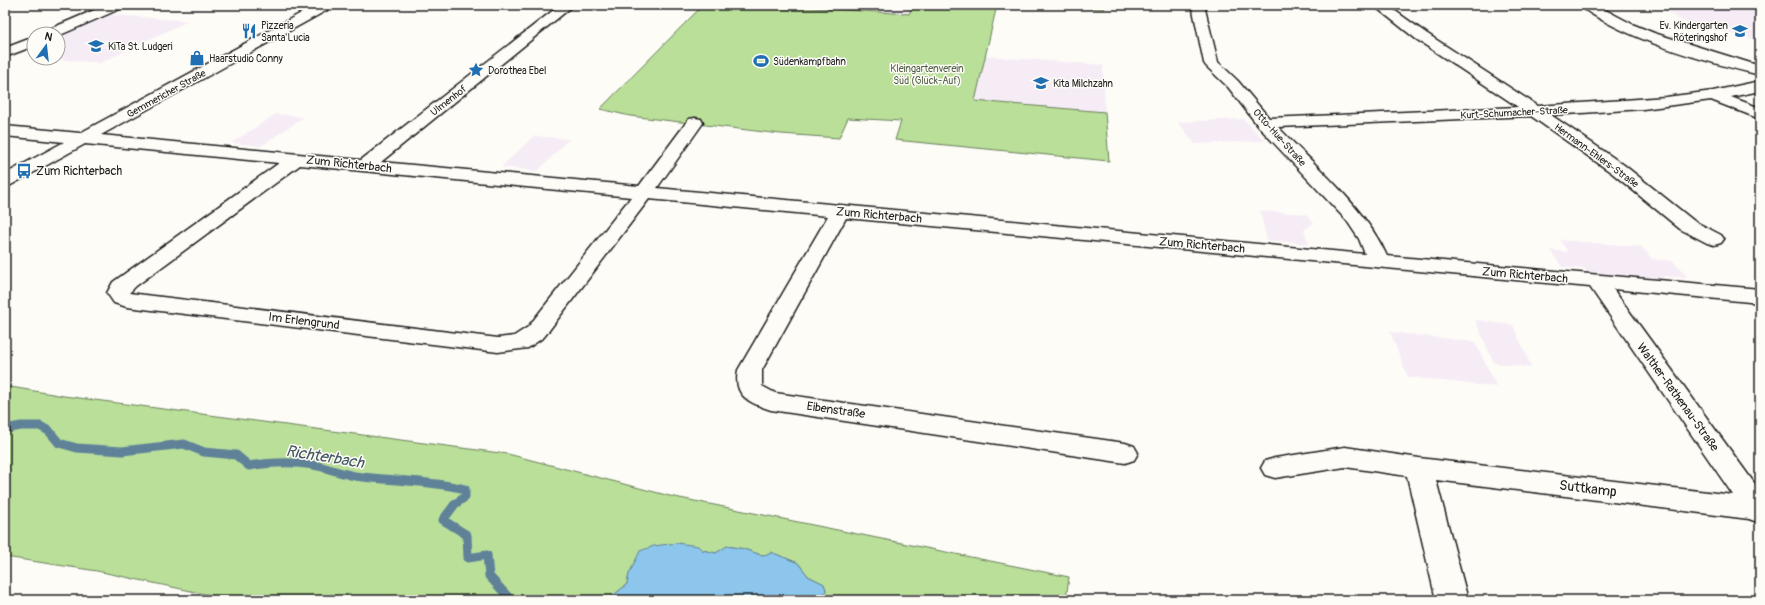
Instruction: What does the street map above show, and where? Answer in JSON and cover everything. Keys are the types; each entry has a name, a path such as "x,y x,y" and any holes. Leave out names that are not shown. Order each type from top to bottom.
{"street":[{"path":"66,27 117,5"},
{"name":"Gemmericher Straße","path":"5,181 326,5"},
{"name":"Ulmenhof","path":"366,165 568,5"},
{"name":"Otto-Hue-Straße","path":"1198,5 1211,63 1233,84 1266,123 1354,217 1369,239 1379,262"},
{"name":"Hermann-Ehlers-Straße","path":"1379,5 1420,36 1535,111 1618,169 1687,225 1714,239"},
{"path":"1587,5 1613,21 1646,35 1760,71"},
{"path":"5,53 26,44"},
{"name":"Kurt-Schumacher-Straße","path":"1266,123 1535,111 1647,104 1714,96 1760,86"},
{"path":"1714,96 1760,114"},
{"path":"644,192 695,123"},
{"name":"Zum Richterbach","path":"5,131 1379,262 1760,296"},
{"name":"Im Erlengrund","path":"296,158 128,281 121,287 118,293 122,298 127,300 498,346 510,345 520,343 536,332 644,192"},
{"name":"Eibenstraße","path":"840,211 750,370 747,380 748,388 756,395 771,401 1125,453"},
{"name":"Walther-Rathenau-Straße","path":"1597,282 1648,356 1759,510"},
{"name":"Suttkamp","path":"1275,468 1345,458 1759,510"},
{"path":"1419,468 1452,600"}],"shaded area":[{"path":"776,5 913,5 909,14"},
{"name":"Ev. Kindergarten Röteringshof","path":"1657,5 1755,5 1760,11 1760,41 1682,21"},
{"name":"KiTa St. Ludgeri","path":"105,14 188,21 100,63 66,60 66,31"},
{"name":"Kita Milchzahn","path":"985,56 1103,65 1105,112 975,101"},
{"path":"276,114 304,117 261,146 231,143"},
{"path":"1244,119 1265,141 1195,144 1178,122"},
{"path":"534,136 569,139 538,171 501,167"},
{"path":"1260,211 1306,214 1314,223 1304,230 1309,244 1267,240"},
{"path":"1560,240 1642,247 1652,259 1673,261 1688,278 1663,276 1665,279 1587,272 1585,269 1562,267 1550,250 1568,252"},
{"path":"1475,320 1513,325 1532,368 1494,363"},
{"path":"1390,332 1475,342 1497,387 1408,377"}],"green space":[{"name":"Kleingartenverein Süd (Glück-Auf)","path":"703,5 771,5 909,14 913,5 997,5 975,101 1105,112 1109,161 895,140 901,121 848,118 839,138 781,134 630,116 600,109"},
{"path":"1032,5 1104,5 1104,9"},
{"path":"5,386 64,396 508,454 670,496 1069,577 1066,600 826,600 823,597 826,590 824,584 808,576 798,563 778,555 761,555 744,549 728,546 716,553 702,550 629,574 627,584 608,600 233,600 97,571 5,557"}],"water":[{"path":"677,543 698,546 702,550 716,553 727,546 744,549 761,555 770,554 771,552 798,563 808,576 824,584 826,590 823,597 826,600 608,600 627,584 629,574 640,551 654,546"}],"waterway":[{"name":"Richterbach","path":"5,429 21,426 40,426 49,431 59,443 77,448 122,451 184,444 204,452 236,455 249,466 276,463 295,463 313,465 355,476 424,482 465,489 465,497 455,504 443,520 467,535 468,558 487,555 489,576 511,600"}],"place":[{"name":"Pizzeria Santa Lucia","path":"249,31"},
{"name":"Ev. Kindergarten Röteringshof","path":"1740,31"},
{"name":"KiTa St. Ludgeri","path":"96,46"},
{"name":"Haarstudio Conny","path":"197,58"},
{"name":"Südenkampfbahn","path":"761,61"},
{"name":"Dorothea Ebel","path":"476,70"},
{"name":"Kita Milchzahn","path":"1041,83"},
{"name":"Zum Richterbach","path":"24,171"}]}
